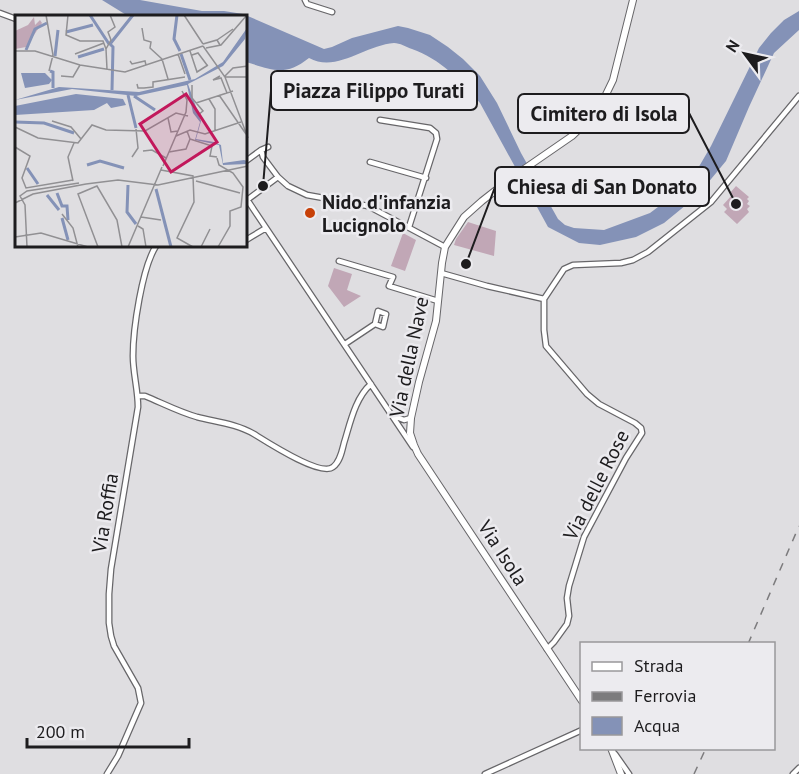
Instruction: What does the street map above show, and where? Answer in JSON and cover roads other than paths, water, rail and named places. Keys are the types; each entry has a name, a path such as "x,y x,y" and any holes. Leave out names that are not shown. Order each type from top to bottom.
{"street":[{"path":"305,0 307,4 333,12"},
{"name":"Via della Nave","path":"418,454 412,440 411,421 436,321 445,247 464,217 482,201 572,136 598,111 613,80 633,0"},
{"path":"0,13 15,19"},
{"path":"441,273 544,299 564,268 573,265 621,263 633,260 648,252 711,202 799,96"},
{"path":"380,120 430,128 436,133 438,139 409,227"},
{"path":"248,160 268,147"},
{"path":"261,150 263,157 288,186 305,194 368,206 445,247"},
{"path":"370,162 426,178"},
{"path":"248,198 278,177"},
{"name":"Via Isola","path":"248,201 580,698"},
{"path":"248,239 266,228"},
{"name":"Via Roffia","path":"107,774 118,756 141,703 136,683 120,659 111,636 109,594 111,569 138,407 133,354 139,303 146,271 155,248"},
{"path":"339,261 393,277 389,286 438,301"},
{"name":"Via delle Rose","path":"544,299 546,346 587,394 600,404 635,423 641,428 642,433 584,537 569,586 567,624 547,649"},
{"path":"345,344 375,324"},
{"path":"138,396 145,396 190,414 239,426 285,453 327,470 335,465 339,458 360,397 371,384"},
{"path":"392,415 411,421"},
{"path":"397,423 411,421"},
{"path":"485,774 580,731"},
{"path":"613,750 621,774"},
{"path":"613,750 629,774"},
{"path":"793,774 799,768"}],"water":[{"path":"102,0 140,0 202,11 224,11 245,15 126,15"},
{"path":"799,11 799,30 774,53 726,161 697,196 664,223 636,237 600,245 579,243 548,227 480,103 449,71 432,58 394,43 372,48 341,60 320,62 309,58 293,68 271,69 248,63 248,16 324,49 352,38 398,26 430,35 463,59 480,76 497,103 521,153 558,219 574,228 604,230 650,213 682,189 697,170 711,146 759,48 784,20"}],"railway":[{"path":"749,642 799,526"},
{"path":"694,774 705,750"}],"place":[{"name":"Piazza Filippo Turati","path":"263,186"},
{"name":"Cimitero di Isola","path":"736,204"},
{"name":"Nido d'infanzia Lucignolo","path":"310,213"},
{"name":"Chiesa di San Donato","path":"466,264"}]}
